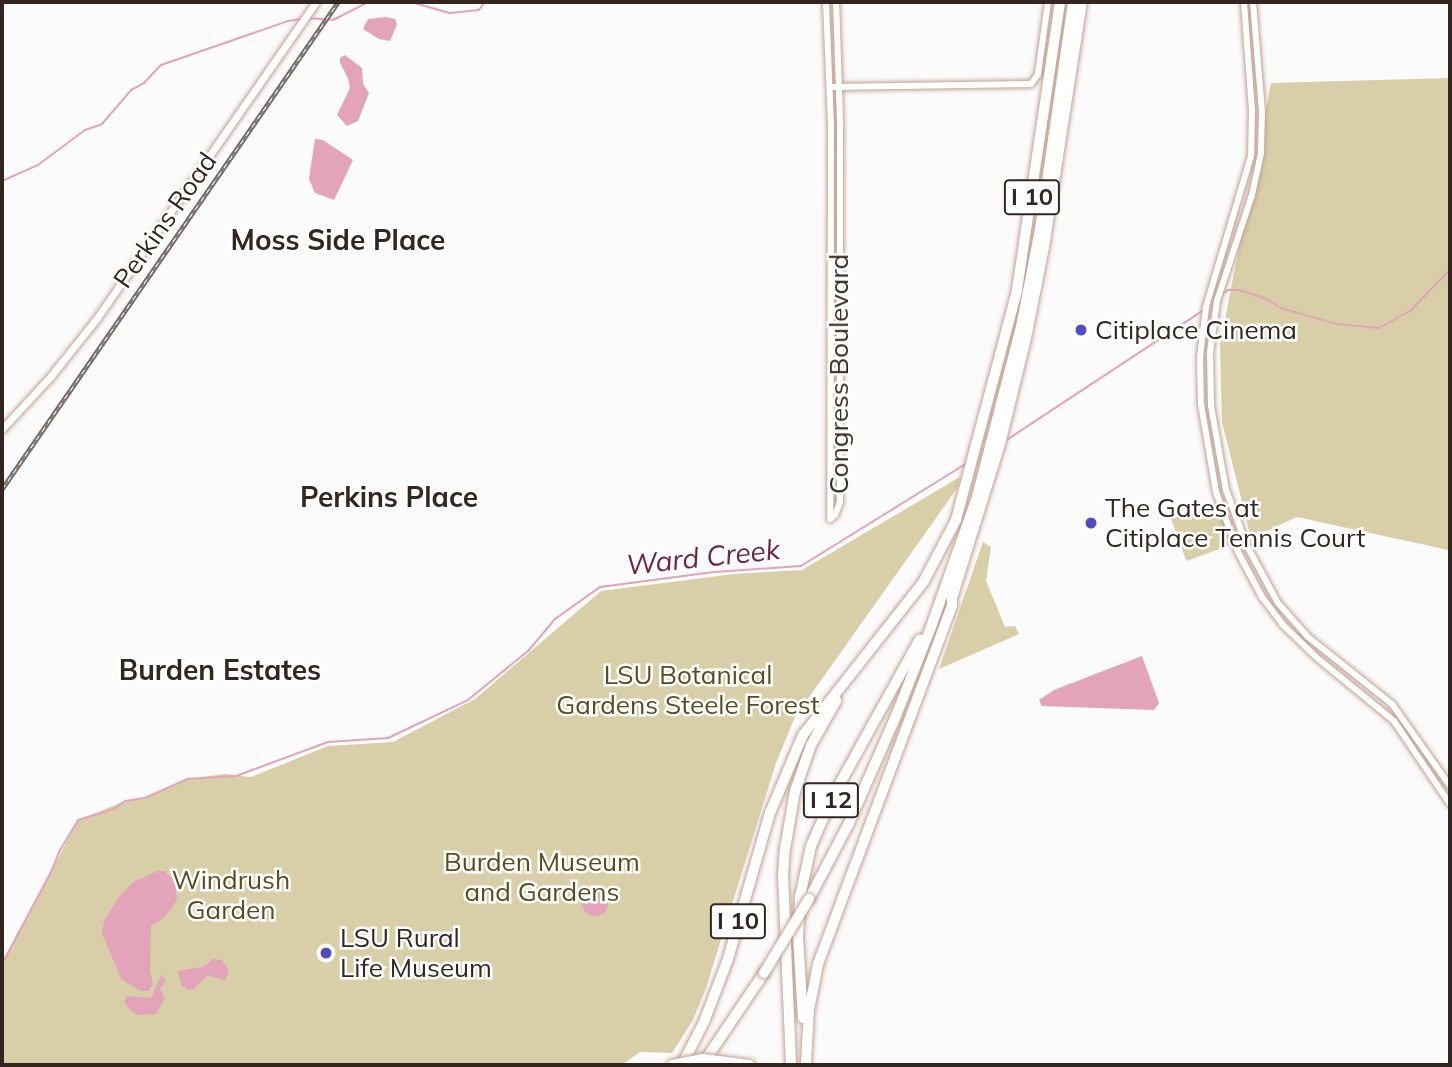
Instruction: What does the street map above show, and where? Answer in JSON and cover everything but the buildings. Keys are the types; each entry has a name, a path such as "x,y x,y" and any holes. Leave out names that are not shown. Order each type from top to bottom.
{"highway":[{"name":"I 10","path":"682,1065 704,1022 728,959 770,813 803,735 924,581 956,520 993,390 1019,277 1060,2"},
{"name":"I 10","path":"702,1065 764,974 810,899 866,787 932,627 955,562 977,497 1021,327 1040,229 1073,2"},
{"path":"866,787 877,770 952,598 1009,411 1044,247 1082,2"},
{"name":"I 12","path":"806,1064 798,937 800,897 811,846 833,796 912,656 955,562"},
{"path":"806,1064 809,1010 818,964 952,606 952,598"},
{"path":"791,1065 783,875 787,829 811,745 858,664"},
{"path":"672,1065 703,1059 750,1065"}],"main road":[{"name":"Perkins Road","path":"2,429 50,377 97,318 316,2"}],"street":[{"name":"Congress Boulevard","path":"826,2 831,125 830,519 838,509 840,493 840,226 836,2"},
{"path":"828,87 1034,82 1048,2"},
{"path":"1244,2 1252,110 1251,156 1213,279 1202,332 1200,395 1210,466 1231,535 1262,597 1298,642 1394,722 1450,804"},
{"path":"1253,2 1262,111 1261,153 1252,195 1213,323 1209,377 1215,436 1235,517 1260,574 1278,603 1308,637 1392,704 1450,786"},
{"path":"831,226 840,226"},
{"path":"831,301 840,301"},
{"path":"831,493 840,493"}],"green space":[{"path":"1450,78 1450,556 1448,550 1297,517 1251,538 1222,422 1220,345 1271,83"},
{"name":"Burden Museum and Gardens","path":"960,477 958,487 795,717 776,763 706,988 693,1020 672,1053 640,1052 622,1065 2,1065 2,965 78,820 187,779 224,774 251,777 328,746 393,742 475,699 601,591 734,574 802,570"},
{"path":"1217,502 1232,544 1186,561 1171,519"},
{"path":"983,542 991,547 986,581 1005,627 1015,626 1019,634 939,669"}],"shaded area":[{"path":"368,19 395,19 397,24 390,41 379,39 363,29"},
{"path":"345,55 362,68 363,84 369,93 358,121 347,126 337,115 350,88 340,63 340,58"},
{"path":"315,139 323,140 353,160 334,200 315,193 309,179"},
{"path":"1142,656 1159,703 1154,710 1042,706 1039,700 1054,690"},
{"path":"164,871 175,881 177,900 165,917 151,926 150,970 153,984 149,991 141,991 121,979 102,933 104,920 122,893 133,882"},
{"path":"595,890 604,894 608,903 604,912 595,916 586,912 582,903 586,894"},
{"path":"213,959 222,960 227,967 229,971 225,981 208,975 193,989 188,990 181,985 178,971 203,967"},
{"path":"161,975 166,980 160,989 165,998 156,1014 138,1015 130,1010 124,1002 127,996 151,998"}],"waterway":[{"path":"307,18 333,20 368,2"},
{"path":"411,2 450,13 479,10 485,2"},
{"path":"2,181 38,165 85,130 102,124 131,90 144,83 161,65 288,21 302,19"},
{"name":"Ward Creek","path":"1223,294 1228,290 1239,290 1264,298 1281,308 1336,324 1379,328 1411,310 1450,270"},
{"name":"Ward Creek","path":"1005,441 1202,311"},
{"name":"Ward Creek","path":"2,964 78,820 114,809 125,801 145,798 187,779 236,776 328,742 388,738 468,700 529,650 555,619 600,587 714,572 801,566 967,463"}],"railway":[{"path":"2,489 338,2"}],"place":[{"name":"Citiplace Cinema","path":"1081,330"},
{"name":"The Gates at Citiplace Tennis Court","path":"1091,523"},
{"name":"LSU Rural Life Museum","path":"326,953"}],"district":[{"name":"Moss Side Place","path":"338,240"},
{"name":"Perkins Place","path":"389,497"},
{"name":"Burden Estates","path":"220,670"}],"park label":[{"name":"LSU Botanical Gardens Steele Forest","path":"688,690"},
{"name":"Windrush Garden","path":"231,895"}]}
